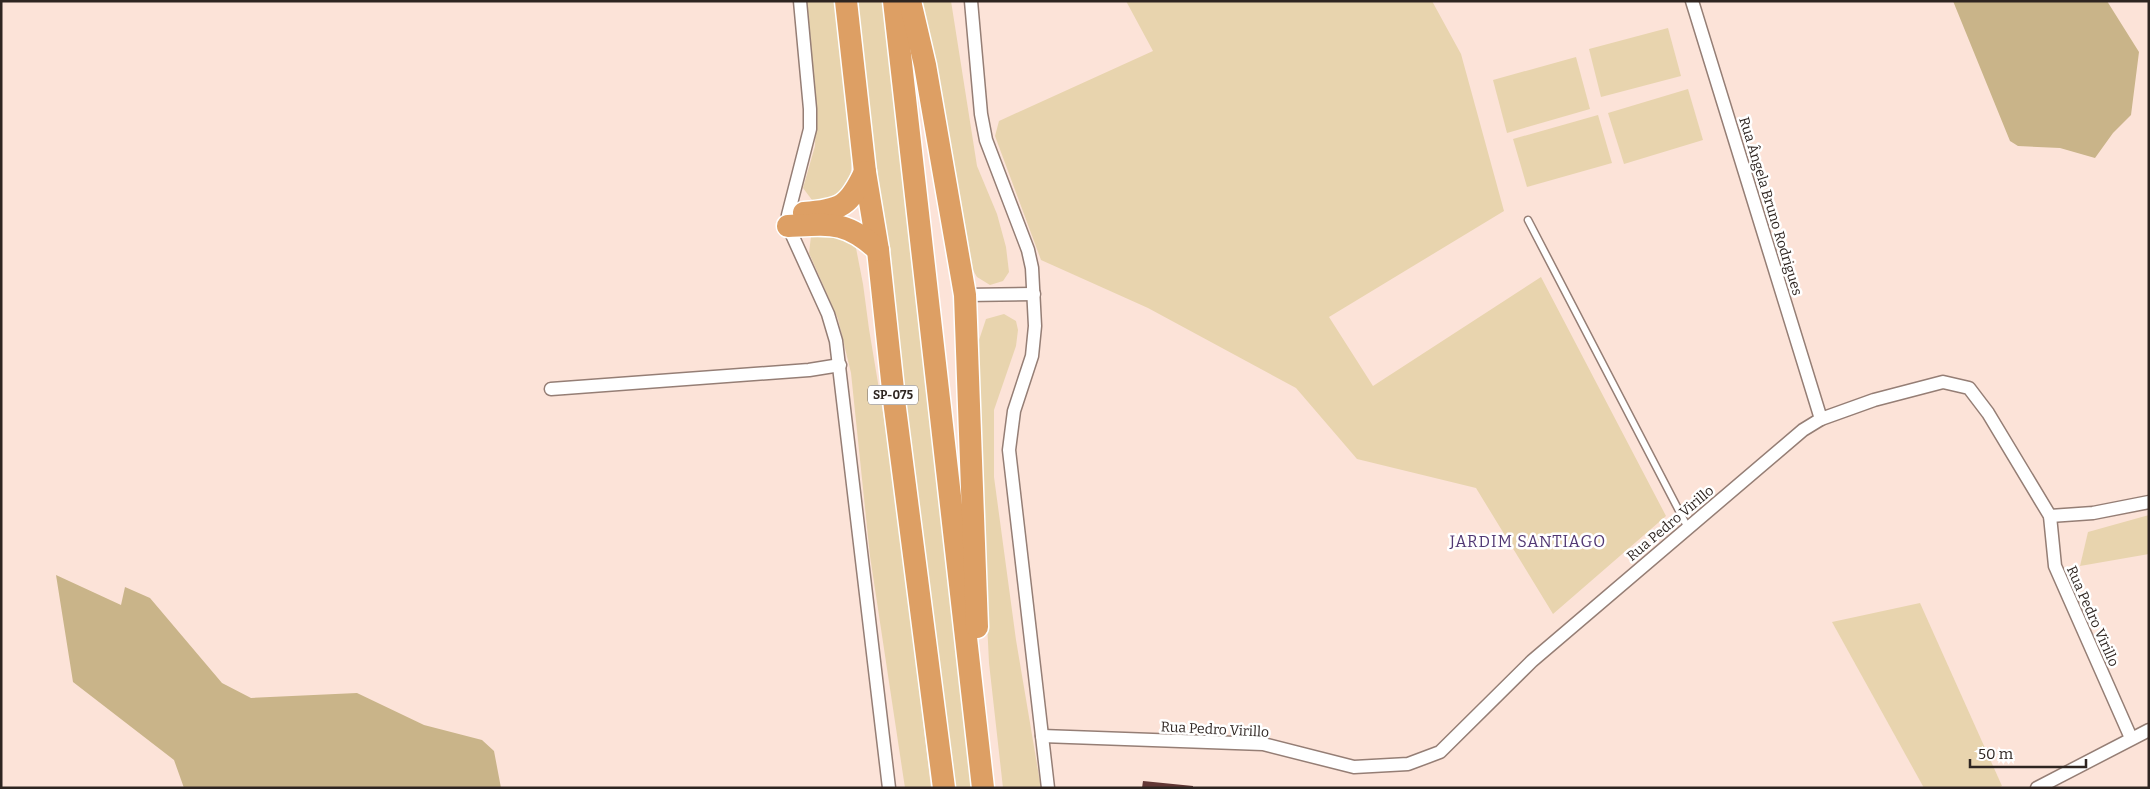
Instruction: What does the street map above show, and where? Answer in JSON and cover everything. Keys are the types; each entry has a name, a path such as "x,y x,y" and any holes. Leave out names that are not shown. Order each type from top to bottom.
{"highway":[{"name":"SP-075","path":"846,1 865,172 878,250 895,408 944,788"},
{"name":"SP-075","path":"894,1 983,788"},
{"path":"910,1 924,65 965,295 978,612 974,706"},
{"path":"788,220 837,209 854,196 865,172"},
{"path":"788,220 843,227 862,235 878,250"}],"street":[{"path":"800,1 810,109 810,129 788,220 828,314 836,341 889,788"},
{"path":"971,1 981,114 986,140 1031,259 1035,326 1032,356 1014,412 1008,450 1048,788"},
{"name":"Rua Ângela Bruno Rodrigues","path":"1692,1 1821,420"},
{"path":"965,295 1034,294"},
{"path":"551,389 809,370 840,366"},
{"name":"Rua Pedro Virillo","path":"1042,736 1263,744 1354,767 1408,764 1440,752 1532,661 1803,430 1821,420 1874,400 1943,382 1969,388 1988,413 2050,516 2054,566 2132,738"},
{"path":"2050,516 2093,513 2149,502"},
{"path":"2037,788 2149,730"}],"lane":[{"path":"1528,220 1688,528"}],"shaded area":[{"path":"807,1 834,1 852,157 850,183 830,205 815,204 803,188 815,146 816,102"},
{"path":"857,1 884,1 974,788 953,788 911,462"},
{"path":"917,1 951,1 977,166 997,214 1006,247 1009,272 1003,281 990,285 977,277 967,260"},
{"path":"1126,1 1432,1 1461,54 1504,211 1329,317 1373,386 1541,277 1666,516 1553,614 1476,488 1357,459 1296,388 1148,308 1041,260 995,136 999,121 1153,51"},
{"path":"1953,1 2107,1 2139,52 2131,115 2113,133 2095,158 2060,148 2018,146 2010,141"},
{"path":"1668,28 1681,76 1601,97 1589,49"},
{"path":"1576,57 1590,109 1507,133 1493,80"},
{"path":"1688,89 1703,140 1624,164 1608,113"},
{"path":"1598,115 1612,163 1527,187 1513,139"},
{"path":"841,235 856,248 863,284 903,533 910,611 931,788 905,788 870,556 851,373 838,319 809,253 811,236"},
{"path":"1004,314 1016,321 1018,330 1016,346 994,410 994,477 1016,640 1041,788 1003,788 989,663 974,355 986,319"},
{"path":"2149,515 2149,554 2080,566 2088,532"},
{"path":"56,575 121,605 125,587 150,598 222,683 251,698 357,693 424,725 482,740 494,751 501,788 184,788 174,760 73,682"},
{"path":"1920,603 2002,786 1998,788 1924,788 1832,622"}],"building":[{"path":"1143,781 1193,786 1193,788 1142,788"}],"district":[{"name":"JARDIM SANTIAGO","path":"1528,541"}]}
